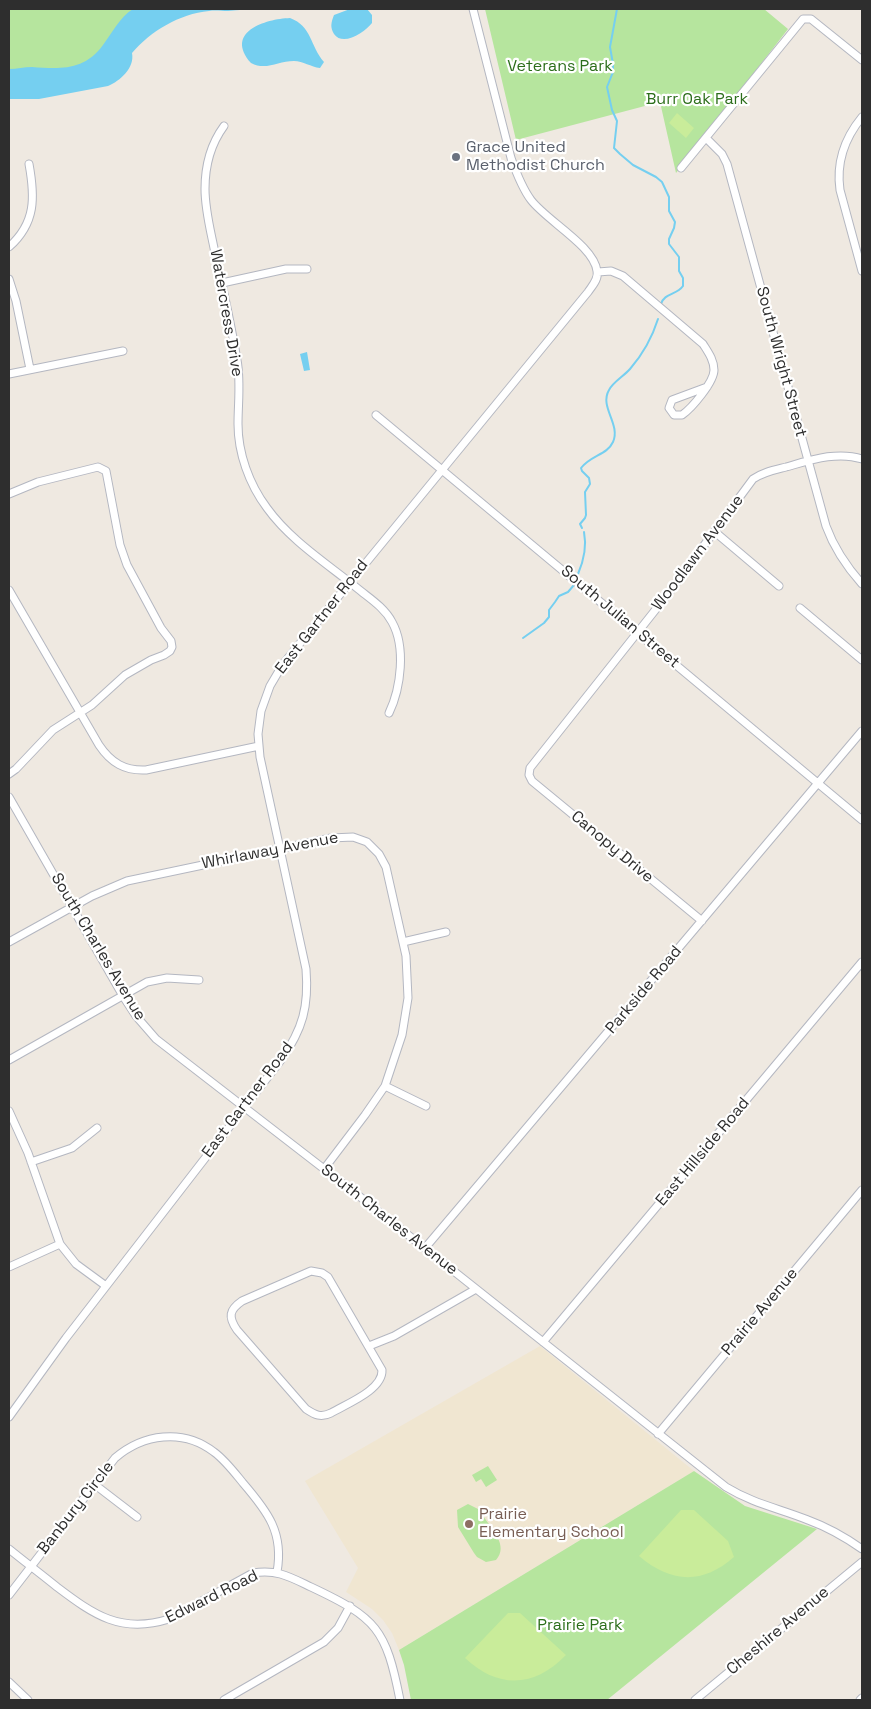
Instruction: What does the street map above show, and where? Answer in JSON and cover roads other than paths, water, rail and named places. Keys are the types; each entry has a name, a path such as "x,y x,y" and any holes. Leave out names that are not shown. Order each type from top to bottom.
{"street":[{"path":"473,9 511,158 520,181 531,200 588,253 598,272 611,271 623,276 703,344 711,357 714,370 707,386 691,407 682,415 678,416 670,412 669,408 672,400 707,386"},
{"path":"681,168 802,19 807,18 818,24 862,60"},
{"path":"862,118 852,130 844,146 840,158 839,178 840,190 862,271"},
{"name":"Watercress Drive","path":"224,126 215,139 208,158 205,189 207,214 238,361 242,456 252,484 266,508 287,531 382,609 396,629 400,651 399,682 396,700 389,713"},
{"name":"South Wright Street","path":"706,138 722,154 727,164 831,541 841,559 862,584"},
{"path":"9,247 22,233 31,213 33,194 29,164"},
{"path":"222,283 286,269 307,269"},
{"name":"East Gartner Road","path":"9,1417 106,1286 292,1043 302,1023 307,999 306,969 259,746 258,729 261,711 276,674 349,582 588,292 595,282 598,272"},
{"path":"9,279 16,301 30,369"},
{"path":"9,374 123,351"},
{"name":"South Julian Street","path":"376,415 862,820"},
{"path":"808,460 839,456 862,459"},
{"name":"Woodlawn Avenue","path":"530,768 638,632 753,479 765,473 808,460"},
{"path":"9,494 38,482 98,467 106,471 114,517 127,565 171,642 170,651 126,675 92,705 53,730 9,774"},
{"path":"715,532 779,586"},
{"path":"9,590 106,755 114,763 132,770 146,770 259,746"},
{"path":"800,608 862,660"},
{"name":"Parkside Road","path":"425,1248 862,732"},
{"name":"Canopy Drive","path":"530,768 529,775 532,781 702,921"},
{"name":"South Charles Avenue","path":"9,797 123,996 136,1016 156,1039 425,1248 707,1473 738,1494 756,1503 808,1519 832,1530 862,1549"},
{"name":"Whirlaway Avenue","path":"9,942 109,887 127,881 342,836 353,837 367,842 379,854 386,867 403,942 408,979 406,1019 399,1050 385,1086 324,1169"},
{"path":"403,942 446,932"},
{"name":"East Hillside Road","path":"543,1342 862,962"},
{"path":"9,1060 147,982 176,978 199,980"},
{"path":"385,1086 426,1106"},
{"path":"9,1111 31,1162 60,1244 76,1264 106,1286"},
{"path":"31,1162 72,1148 97,1128"},
{"name":"Prairie Avenue","path":"658,1434 862,1190"},
{"path":"9,1267 60,1244"},
{"path":"311,1271 322,1272 328,1277 369,1346 382,1370 382,1375 377,1384 331,1413 323,1416 314,1415 306,1409 237,1330 231,1319 232,1311 242,1301 292,1278 311,1271"},
{"path":"369,1346 394,1336 476,1289"},
{"name":"Banbury Circle","path":"9,1595 115,1458 138,1443 154,1438 177,1437 199,1443 220,1457 263,1506 272,1522 278,1542 279,1560 277,1572"},
{"path":"94,1484 137,1517"},
{"name":"Edward Road","path":"9,1550 90,1611 109,1620 135,1624 154,1623 169,1619 253,1574 269,1571 277,1572 350,1606 372,1624 383,1639 391,1660 400,1700"},
{"name":"Cheshire Avenue","path":"695,1700 862,1562"},
{"path":"224,1700 324,1642 338,1628 350,1606"},
{"path":"9,1682 28,1700"}],"water":[{"path":"133,9 259,9 198,13 166,25 132,53 129,69 117,81 108,86 39,99 9,99 9,69 32,67 62,68 80,64 96,53 120,21"},
{"path":"350,9 367,9 372,15 372,23 354,37 348,39 338,38 331,27 334,15"},
{"path":"290,18 303,26 307,31 324,62 320,68 294,61 267,66 251,63 244,52 242,43 245,35 251,29 270,21"},
{"path":"307,352 310,370 304,371 300,354"}],"waterway":[{"path":"617,9 610,47 613,72 607,87 612,110 617,121 614,148 633,165 662,182 669,197 669,211 675,222 669,244 679,257 679,271 683,278 683,286 665,298 661,304"},
{"path":"582,528 580,524 586,515 585,492 590,484 589,478 581,468 589,460 607,450 613,442 615,435 607,403 609,390 630,369 643,352 658,319"},
{"path":"578,574 584,553 584,532"},
{"path":"523,638 544,623 549,617 549,610 559,596 568,592 574,585"}],"place":[{"name":"Grace United Methodist Church","path":"456,157"},
{"name":"Prairie Elementary School","path":"469,1524"}],"park label":[{"name":"Veterans Park","path":"560,67"},
{"name":"Burr Oak Park","path":"697,100"},
{"name":"Prairie Park","path":"580,1626"}]}
